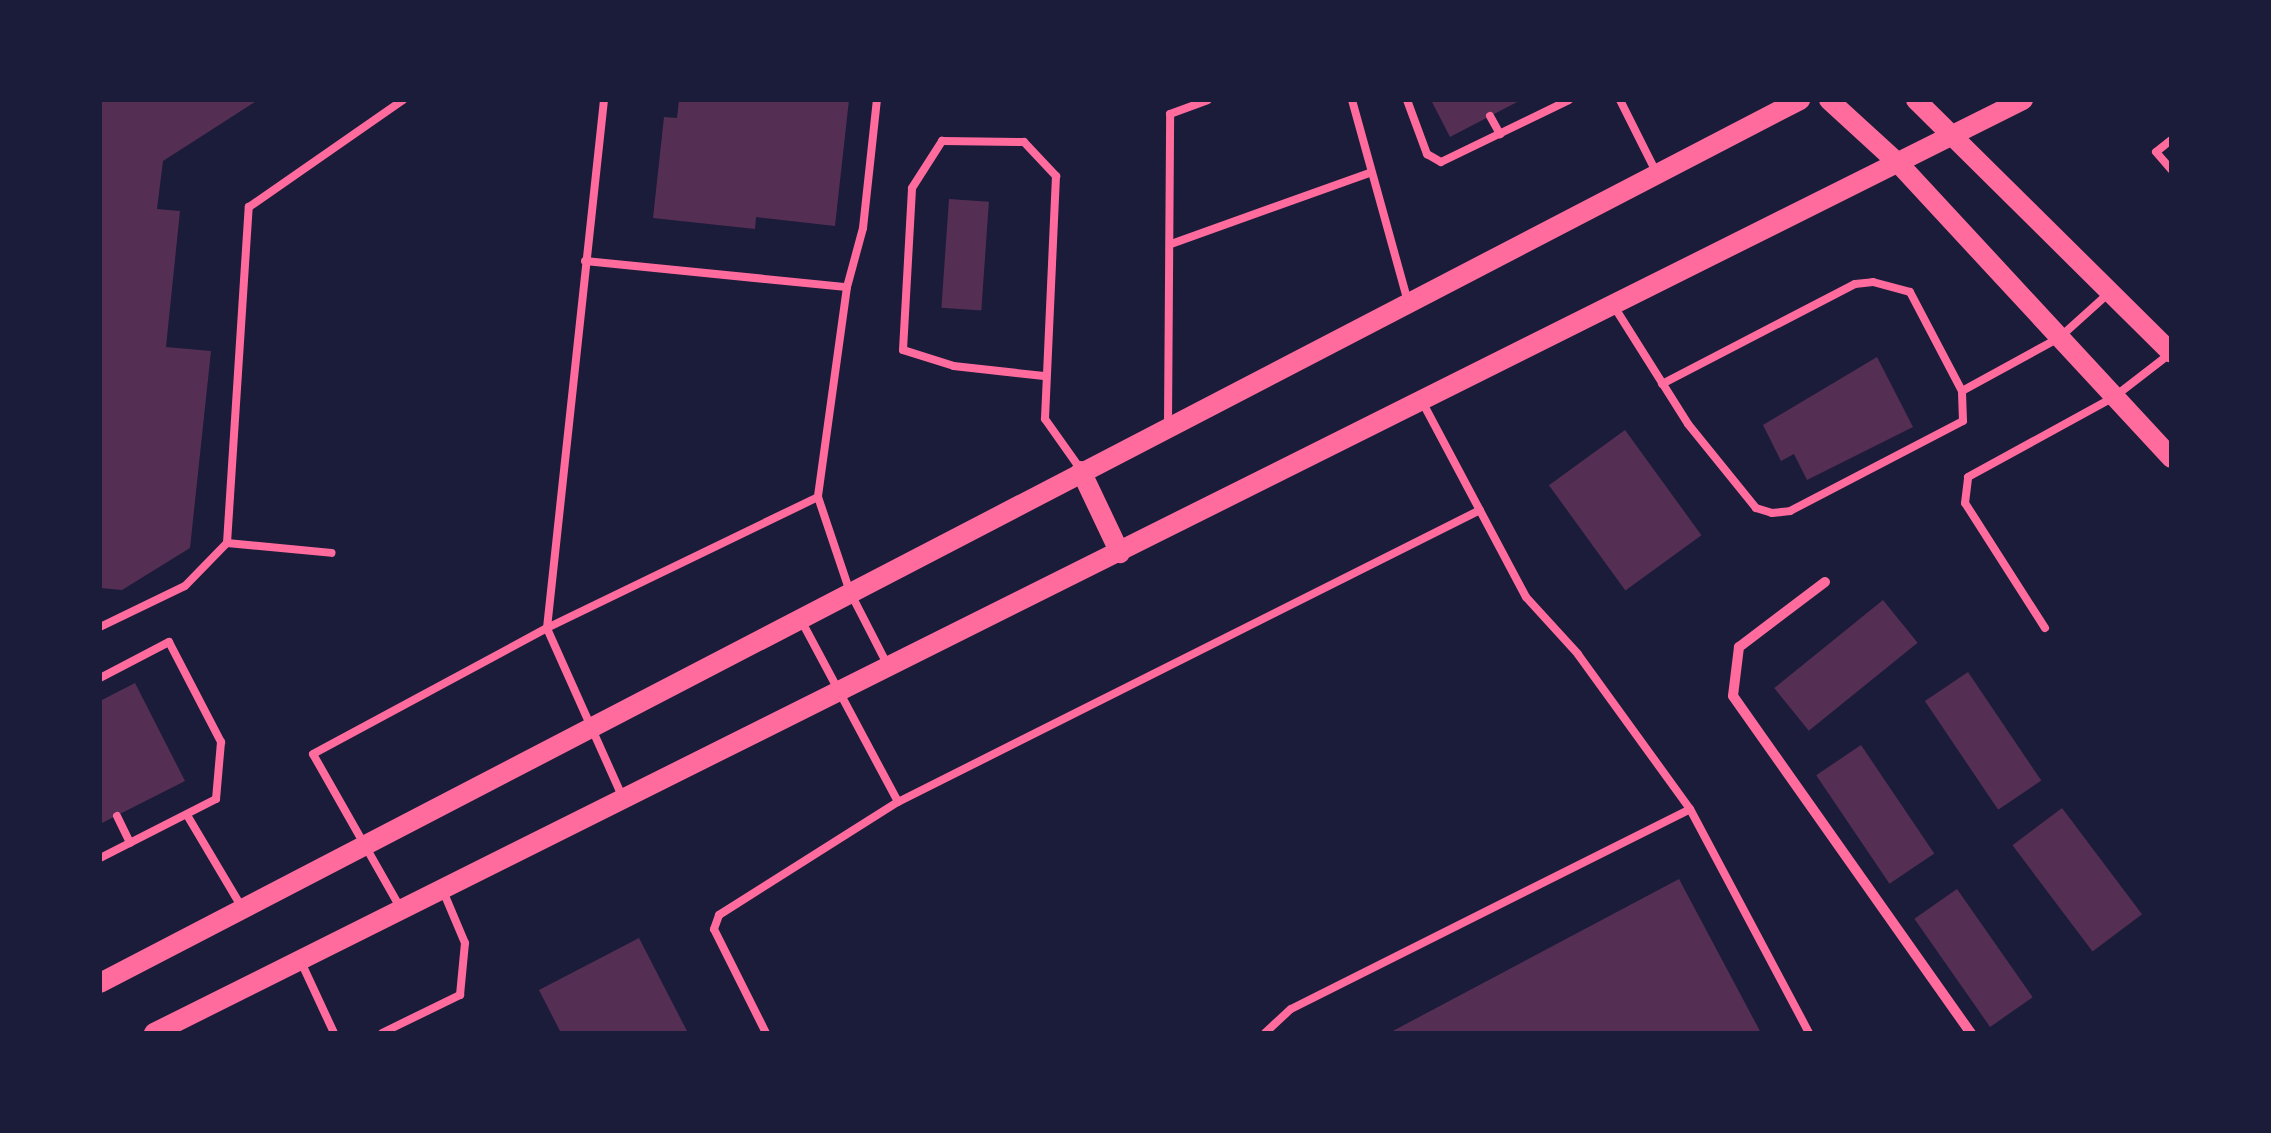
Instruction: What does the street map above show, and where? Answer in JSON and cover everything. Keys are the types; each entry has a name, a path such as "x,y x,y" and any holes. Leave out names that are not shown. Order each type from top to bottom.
{"main road":[{"path":"100,983 1800,100"},
{"path":"1829,100 1900,166 2171,458"},
{"path":"1916,100 2171,352"},
{"path":"154,1033 1956,139 2022,100"},
{"path":"1081,471 1120,553"}],"street":[{"path":"1826,582 1739,647 1733,696 1971,1033"}],"lane":[{"path":"100,627 185,586 227,543 249,207 403,100"},
{"path":"604,100 546,628 624,799"},
{"path":"877,100 864,228 847,287 818,498 850,592 888,668"},
{"path":"1168,426 1174,111 1170,100"},
{"path":"1174,111 1208,100"},
{"path":"1352,100 1368,172 1408,302"},
{"path":"1408,100 1427,154 1441,162 1555,103 1569,100"},
{"path":"1620,100 1656,174"},
{"path":"1490,116 1500,134"},
{"path":"2171,140 2156,152 2171,169"},
{"path":"1044,376 954,366 903,350 912,188 942,141 1024,142 1056,176 1044,376 1046,419 1081,471"},
{"path":"1171,244 1368,172"},
{"path":"586,261 847,287"},
{"path":"1614,307 1662,384 1756,508 1772,514 1790,511 1963,422 1962,391 1910,292 1873,282 1855,284 1662,384"},
{"path":"1962,391 2059,338 2111,292"},
{"path":"2045,628 1965,503 1968,477 2114,397 2171,352"},
{"path":"1422,402 1526,596 1578,654 1690,809 1809,1033"},
{"path":"401,910 313,754 546,628 818,498"},
{"path":"766,1033 714,928 719,915 898,802 1480,510"},
{"path":"227,543 332,553"},
{"path":"800,618 898,802"},
{"path":"100,678 169,642 221,742 216,799 100,858"},
{"path":"1265,1033 1291,1009 1690,809"},
{"path":"187,815 243,909"},
{"path":"117,816 130,843"},
{"path":"382,1033 460,994 465,943 442,890"},
{"path":"300,960 334,1033"}],"building":[{"path":"100,100 258,100 163,161 157,209 180,211 166,347 211,351 190,548 122,590 100,588"},
{"path":"679,100 849,100 835,226 756,217 755,229 653,218 664,117 677,118"},
{"path":"1431,100 1521,100 1450,137"},
{"path":"949,199 989,202 981,311 941,308"},
{"path":"1877,357 1913,427 1807,480 1794,454 1781,461 1763,425"},
{"path":"1625,430 1701,535 1625,590 1549,485"},
{"path":"1883,600 1918,643 1809,731 1774,688"},
{"path":"1968,672 2041,781 1998,810 1925,701"},
{"path":"135,683 185,781 100,824 100,701"},
{"path":"1861,745 1934,854 1889,884 1816,775"},
{"path":"2062,808 2142,914 2093,952 2012,845"},
{"path":"1679,879 1761,1033 1389,1033"},
{"path":"1957,889 2033,997 1990,1027 1914,919"},
{"path":"639,938 688,1033 561,1033 539,990"}]}
